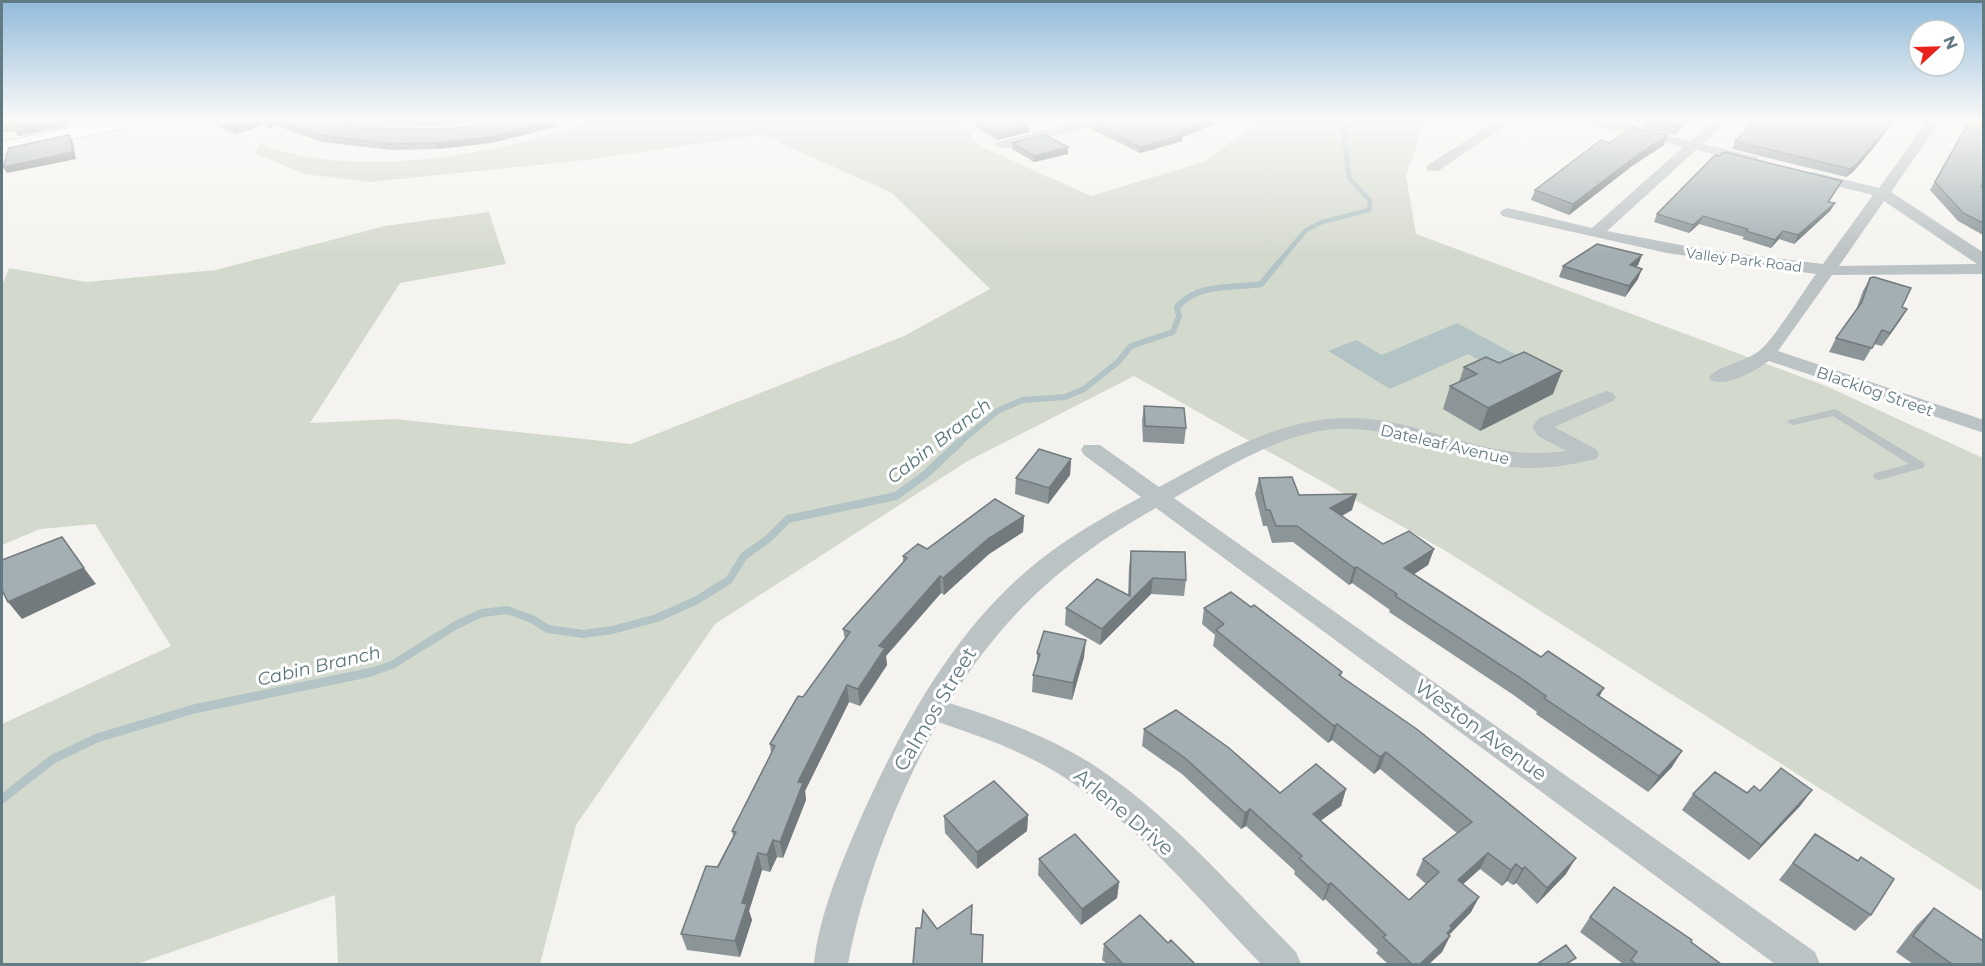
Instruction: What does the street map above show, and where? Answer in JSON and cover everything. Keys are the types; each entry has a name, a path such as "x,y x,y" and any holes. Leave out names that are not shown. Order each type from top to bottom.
{"street":[{"path":"1433,168 1438,165"},
{"path":"1595,234 1673,165"},
{"path":"1719,377 1744,368 1767,354 1830,270 1902,165"},
{"path":"1794,171 1882,193 1983,261"},
{"name":"Valley Park Road","path":"1508,213 1689,253 1830,270 1983,269"},
{"name":"Blacklog Street","path":"1767,354 1983,427"},
{"name":"Dateleaf Avenue","path":"1158,497 1264,442 1291,432 1337,423 1393,429 1477,454 1508,460 1554,460 1588,454 1545,432 1543,427 1559,414 1606,397"},
{"name":"Weston Avenue","path":"1092,450 1803,964"},
{"name":"Calmos Street","path":"831,964 839,922 873,828 910,745 970,647 1009,603 1061,557 1158,497"},
{"name":"Arlene Drive","path":"932,708 1005,733 1051,755 1101,787 1153,831 1284,964"}],"lane":[{"path":"1792,422 1835,412 1920,465 1879,476"}],"shaded area":[{"path":"283,165 537,165 370,182 304,174"},
{"path":"830,165 1022,165 1091,196 1193,165 1410,165 1406,176 1416,234 1826,386 1983,458 1983,892 1446,551 1134,376 966,462 715,624 576,825 540,964 338,964 335,895 137,964 2,964 2,724 171,646 95,524 40,529 2,545 2,286 9,268 86,282 216,270 385,226 489,212 506,264 400,283 310,423 395,419 631,444 904,336 990,289 892,193"},
{"path":"1457,323 1522,358 1497,370 1468,354 1390,389 1328,351 1356,340 1382,355"}],"building":[{"path":"1568,165 1624,165 1573,204 1535,190"},
{"path":"1705,165 1777,165 1842,181 1828,202 1835,203 1798,235 1783,231 1775,240 1746,231 1748,229 1703,216 1693,225 1657,214"},
{"path":"1834,165 1855,165 1850,169"},
{"path":"1945,165 1983,165 1981,187 1983,188 1983,223 1963,213 1935,182"},
{"path":"1597,244 1642,255 1630,265 1642,269 1629,286 1563,266"},
{"path":"1874,277 1911,288 1902,307 1907,309 1890,333 1882,330 1872,348 1836,338 1862,302 1870,278"},
{"path":"1524,352 1562,371 1488,408 1450,386 1477,374 1464,367 1486,357 1499,363"},
{"path":"1144,406 1184,408 1186,428 1145,426"},
{"path":"1039,449 1071,459 1049,488 1016,478"},
{"path":"1292,477 1299,495 1357,494 1330,508 1383,544 1409,531 1434,549 1404,568 1541,657 1548,651 1604,688 1597,695 1682,751 1659,776 1544,698 1546,696 1519,677 1395,596 1397,594 1357,567 1354,568 1297,526 1276,526 1270,510 1266,510 1259,478"},
{"path":"995,499 1024,516 989,538 943,578 940,576 879,646 885,648 858,689 847,685 798,782 803,783 780,842 773,840 767,855 758,853 742,903 747,904 735,941 681,934 706,866 718,867 736,832 732,831 775,746 770,744 798,696 803,697 850,632 843,629 907,558 903,556 918,544 927,549"},
{"path":"62,537 84,568 8,602 2,590 2,560"},
{"path":"1131,551 1185,552 1186,580 1153,578 1102,629 1066,608 1097,579 1130,596"},
{"path":"1231,592 1251,607 1254,605 1342,672 1339,675 1418,730 1576,858 1547,888 1525,867 1522,869 1516,864 1511,870 1488,853 1458,880 1479,897 1450,926 1452,928 1447,933 1450,936 1420,964 1412,964 1383,937 1386,935 1331,883 1328,885 1299,858 1302,856 1250,809 1245,813 1185,758 1144,729 1176,710 1229,748 1280,793 1316,764 1346,789 1313,814 1409,900 1439,872 1423,859 1472,822 1386,752 1380,757 1337,724 1334,726 1216,630 1224,624 1204,608"},
{"path":"1044,631 1086,640 1073,683 1033,675"},
{"path":"1781,768 1812,790 1761,845 1693,794 1715,772 1747,793 1754,786 1760,791"},
{"path":"994,781 1028,815 977,852 944,816"},
{"path":"1075,834 1119,882 1082,909 1039,859"},
{"path":"1815,834 1858,861 1861,857 1894,879 1871,915 1793,863"},
{"path":"1614,887 1692,940 1691,942 1721,964 1636,964 1631,960 1637,952 1590,917"},
{"path":"972,905 971,934 983,935 982,964 913,964 916,928 921,928 923,910 937,929"},
{"path":"1934,908 1983,941 1983,964 1952,964 1913,936"},
{"path":"1140,915 1168,943 1171,940 1195,964 1123,964 1104,944"},
{"path":"1566,945 1576,958 1566,964 1537,964"}],"waterway":[{"name":"Cabin Branch","path":"1279,262 1306,230 1322,222 1369,210 1370,201 1349,178 1347,165"},
{"name":"Cabin Branch","path":"959,443 999,410 1023,400 1065,397 1084,389 1118,362 1131,346 1173,332 1179,316 1177,307 1186,299 1206,290 1261,284 1280,261"},
{"name":"Cabin Branch","path":"369,673 392,665 456,625 482,613 507,610 532,619 548,629 583,634 612,630 657,618 697,600 729,580 744,556 768,539 788,519 896,496 926,474 960,442"},
{"name":"Cabin Branch","path":"2,799 53,759 97,738 194,709 369,673"}]}
